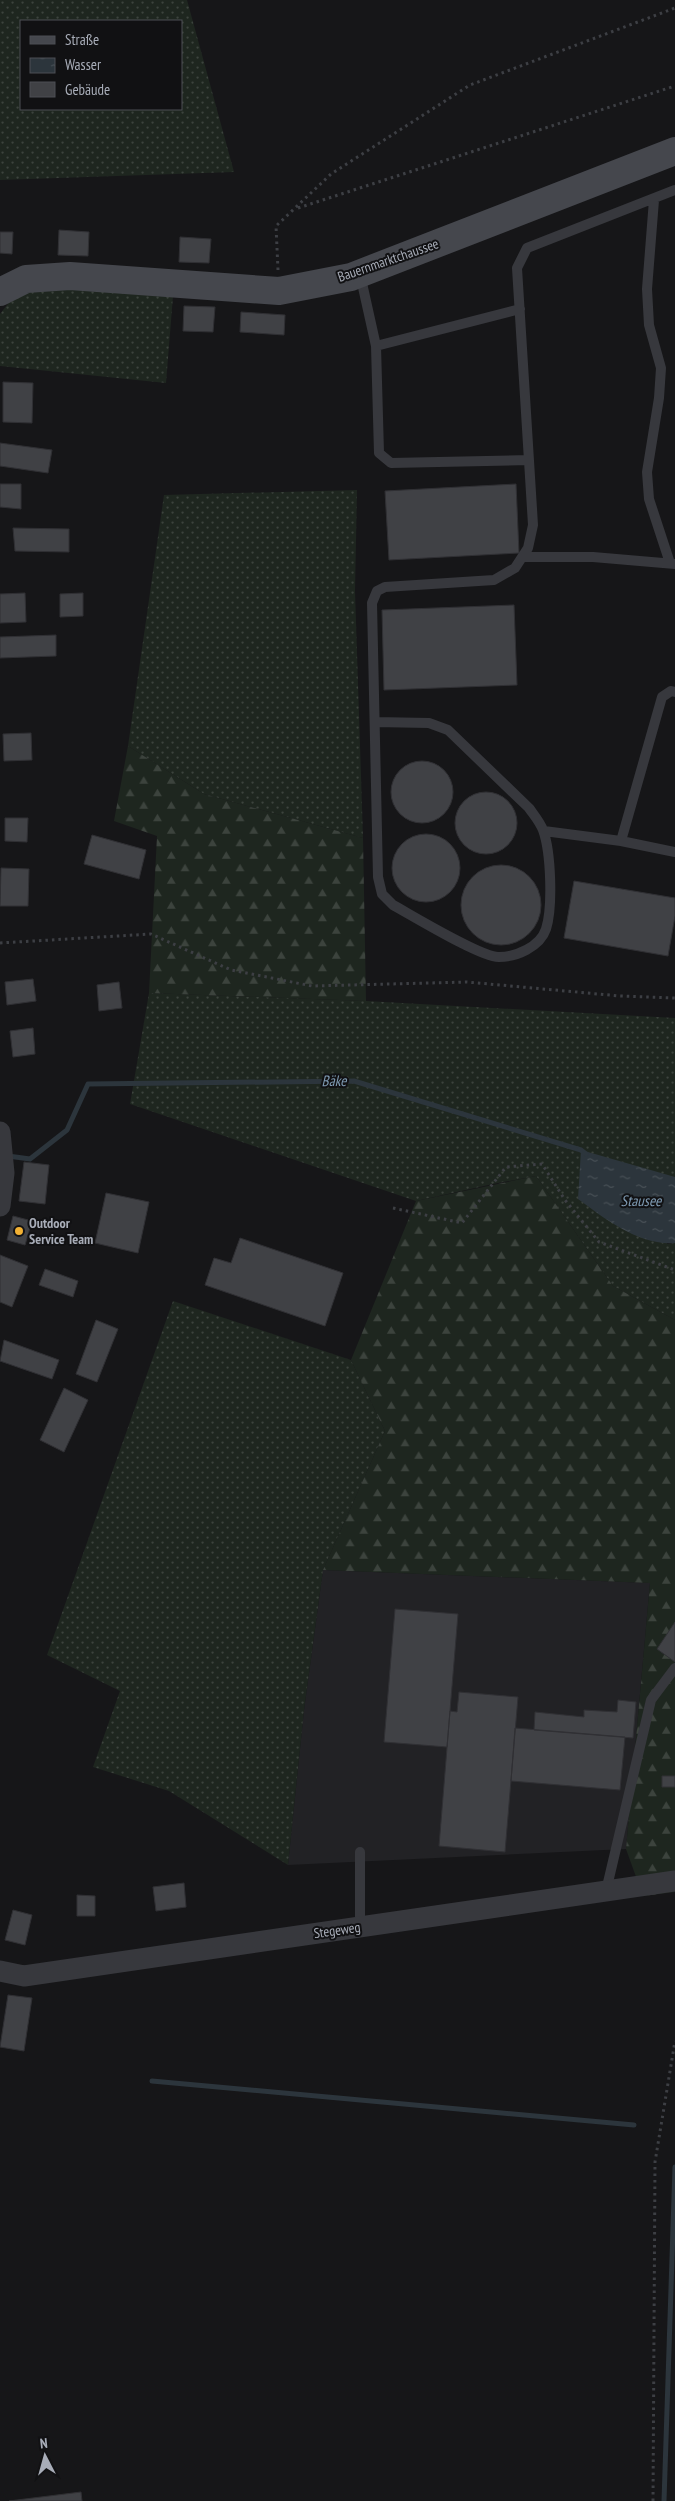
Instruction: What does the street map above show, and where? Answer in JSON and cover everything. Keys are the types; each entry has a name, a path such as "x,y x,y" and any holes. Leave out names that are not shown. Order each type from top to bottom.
{"main road":[{"name":"Bauernmarktchaussee","path":"0,292 26,279 70,276 279,291 360,273 675,151"}],"street":[{"path":"0,1132 4,1173 0,1206"},
{"name":"Stegeweg","path":"0,1971 24,1976 675,1880"}],"lane":[{"path":"376,722 429,723 448,730 529,808 544,831 548,855 548,919 546,931 527,950 513,956 497,958 481,952 393,905 382,894 378,876 372,603 377,591 385,586 494,580 515,568 528,548 533,524 517,268 527,248 654,200 675,190"},
{"path":"522,557 593,557 673,564 649,499 646,472 659,398 661,368 648,325 647,290 654,200"},
{"path":"360,273 376,346 379,454 390,463 529,460"},
{"path":"376,346 520,309"},
{"path":"621,841 662,697 671,691 675,692"},
{"path":"544,831 621,841 675,852"},
{"path":"606,1891 651,1700 675,1668"},
{"path":"360,1852 360,1927"}],"path":[{"path":"279,291 276,226 331,174 470,84 675,8"},
{"path":"295,208 675,86"},
{"path":"0,942 150,934 231,970 312,986 467,982 620,996 675,998"},
{"path":"393,1208 462,1224 506,1167 542,1164 565,1200 600,1242 675,1270"},
{"path":"653,2501 655,2162 675,2041"}],"shaded area":[{"path":"323,1570 650,1583 626,1849 288,1865 304,1710"}],"green space":[{"path":"0,0 187,0 234,172 0,180"},
{"path":"44,285 173,296 166,383 0,366 0,314 10,301"},
{"path":"357,490 355,591 363,838 204,794 128,746 164,495"},
{"path":"128,746 204,794 363,838 366,1001 149,993 157,836 114,821"},
{"path":"149,993 366,1001 675,1018 675,1177 673,1177 667,1244 675,1243 675,1320 613,1286 536,1176 416,1201 130,1104"},
{"path":"536,1176 613,1286 675,1320 675,1892 643,1896 626,1849 650,1583 323,1570 385,1431 351,1360 416,1201"},
{"path":"173,1301 351,1360 385,1431 323,1570 304,1710 288,1865 169,1791 93,1767 120,1691 47,1655"}],"water":[{"name":"Stausee","path":"581,1150 675,1177 675,1243 662,1243 636,1236 611,1223 578,1199"}],"building":[{"path":"59,230 89,232 88,256 58,255"},
{"path":"0,232 13,232 12,254 0,253"},
{"path":"180,237 211,239 209,263 179,262"},
{"path":"184,306 215,307 213,332 183,331"},
{"path":"241,312 285,315 284,335 240,332"},
{"path":"3,382 33,383 32,423 3,422"},
{"path":"0,443 52,450 48,473 0,466"},
{"path":"0,484 21,484 21,509 0,507"},
{"path":"516,484 519,553 389,560 385,491"},
{"path":"13,528 69,529 69,552 15,551"},
{"path":"25,593 26,622 0,623 0,594"},
{"path":"83,593 83,616 60,617 60,594"},
{"path":"514,605 517,685 384,690 382,610"},
{"path":"56,635 56,656 0,658 0,637"},
{"path":"31,733 32,760 4,761 3,734"},
{"path":"416,761 428,761 444,770 451,780 453,792 451,804 444,814 428,823 416,823 405,818 396,809 391,798 391,786 396,775 405,766"},
{"path":"480,792 492,792 508,801 515,811 517,823 515,835 508,845 492,854 480,854 469,849 460,840 455,829 455,817 460,806 469,797"},
{"path":"5,818 28,818 27,842 5,841"},
{"path":"433,834 445,840 454,849 460,861 458,881 450,892 433,902 419,902 402,892 394,881 392,861 402,844 413,836"},
{"path":"92,835 146,850 139,879 84,864"},
{"path":"501,865 516,868 529,877 538,890 541,905 538,920 529,933 516,942 501,945 486,942 473,933 464,920 461,905 464,890 473,877 486,868"},
{"path":"1,868 29,869 28,906 0,906"},
{"path":"574,881 675,898 675,916 668,956 564,938"},
{"path":"33,979 36,1001 7,1005 5,982"},
{"path":"119,982 122,1008 99,1011 97,985"},
{"path":"33,1028 35,1054 13,1057 10,1031"},
{"path":"24,1162 49,1165 45,1204 19,1201"},
{"path":"106,1193 149,1202 138,1253 95,1243"},
{"name":"Outdoor Service Team","path":"13,1216 32,1221 25,1245 7,1240"},
{"path":"240,1238 343,1273 325,1326 205,1285 214,1258 231,1263"},
{"path":"0,1255 28,1266 12,1307 0,1302"},
{"path":"45,1269 78,1281 73,1297 39,1285"},
{"path":"96,1320 118,1329 97,1382 76,1374"},
{"path":"4,1340 59,1360 52,1379 0,1361"},
{"path":"64,1388 88,1400 64,1452 40,1440"},
{"path":"395,1609 458,1614 447,1747 384,1742"},
{"path":"675,1622 675,1662 657,1649"},
{"path":"459,1692 518,1697 505,1852 439,1846 450,1711 457,1712"},
{"path":"618,1700 636,1702 633,1738 534,1730 535,1712 584,1717 584,1710 617,1712"},
{"path":"515,1728 625,1737 620,1790 511,1781"},
{"path":"662,1776 675,1776 675,1787 662,1787"},
{"path":"184,1883 186,1907 156,1911 153,1887"},
{"path":"77,1895 95,1896 95,1916 77,1916"},
{"path":"13,1910 32,1915 25,1945 5,1940"},
{"path":"8,1995 32,1998 24,2051 0,2047"},
{"path":"81,2492 82,2501 9,2501"}],"waterway":[{"name":"Bäke","path":"8,1156 30,1159 67,1130 88,1084 354,1081 581,1150 586,1154"},
{"path":"152,2081 634,2125"},
{"path":"664,2501 675,2167"}],"place":[{"name":"Outdoor Service Team","path":"19,1231"}]}
